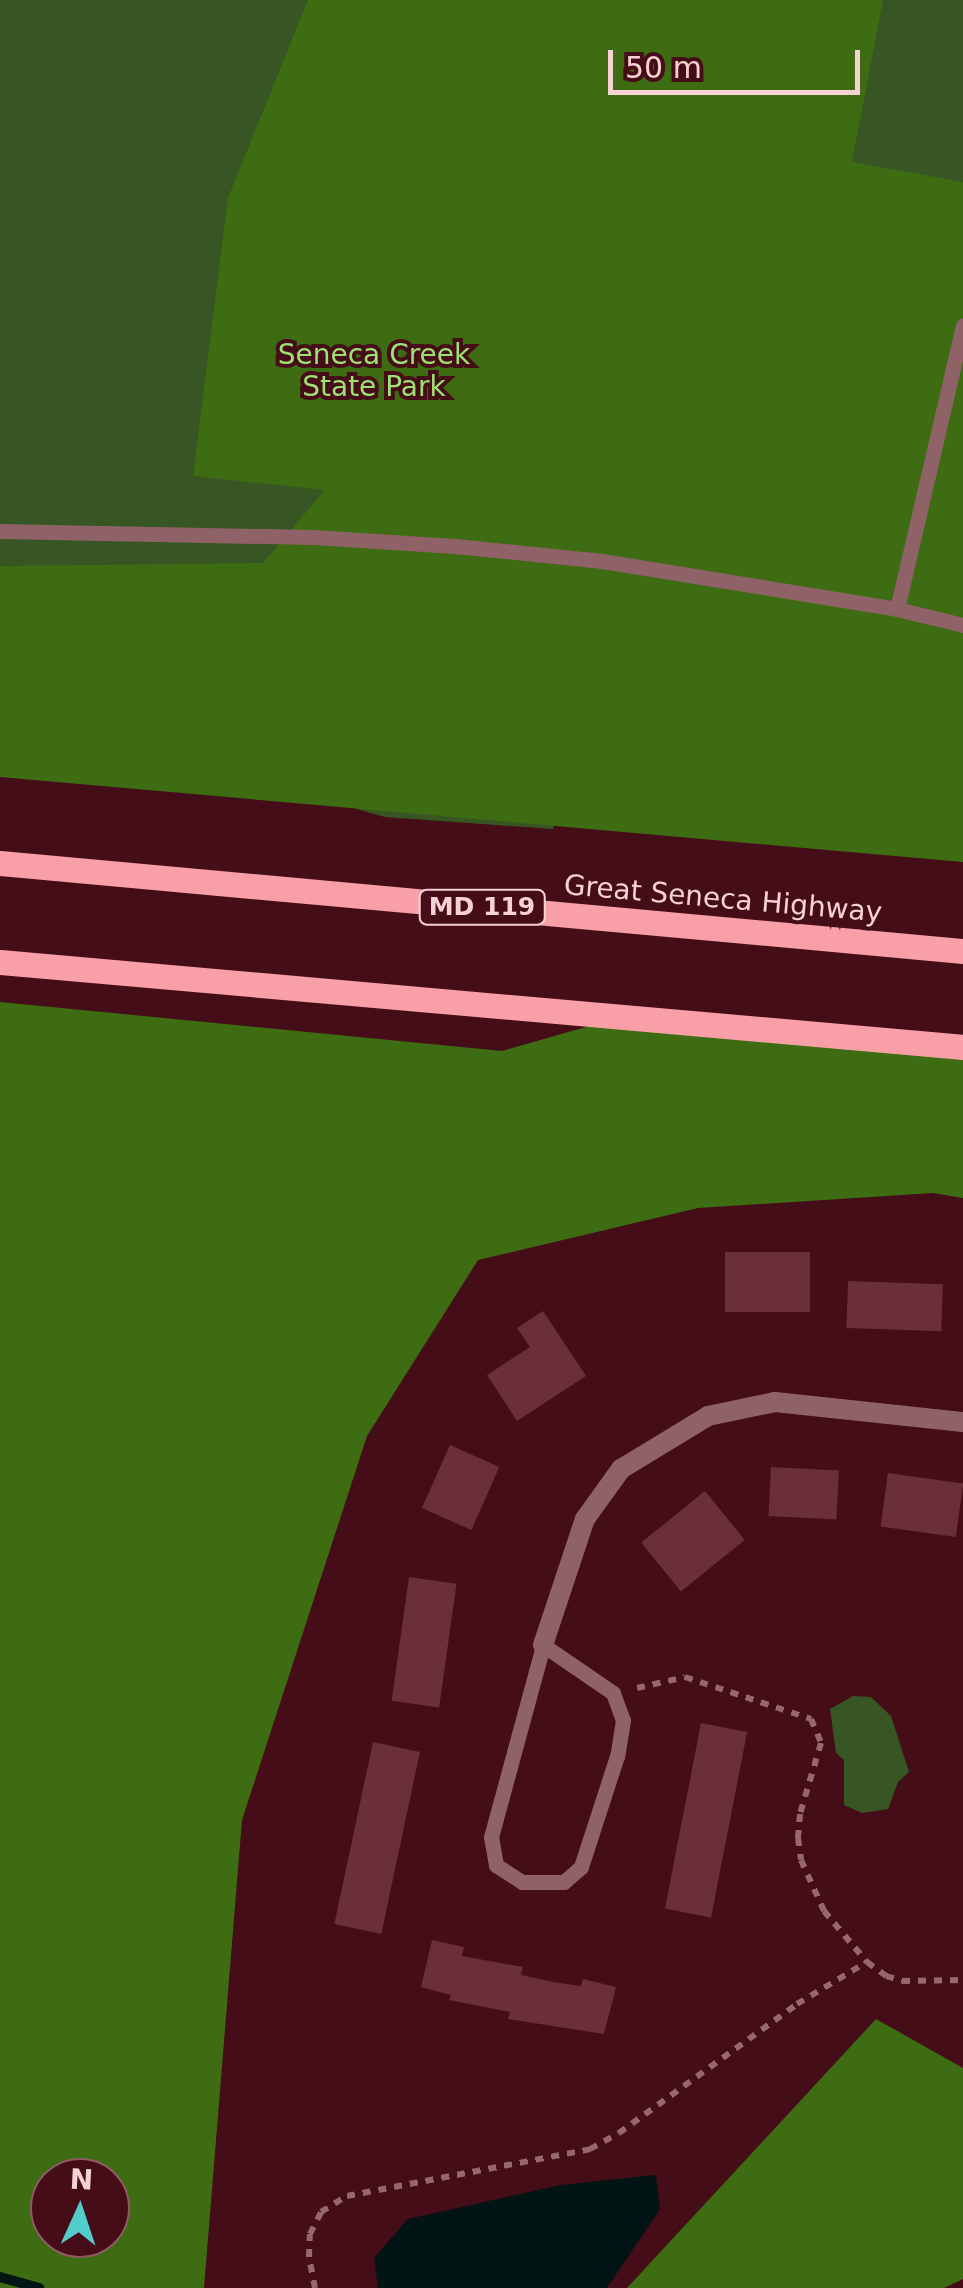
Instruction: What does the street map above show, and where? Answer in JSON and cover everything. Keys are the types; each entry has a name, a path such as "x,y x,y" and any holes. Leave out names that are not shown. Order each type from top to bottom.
{"main road":[{"name":"Great Seneca Highway","path":"0,863 963,951"},
{"path":"0,962 963,1048"}],"street":[{"path":"544,1645 585,1519 621,1469 708,1416 776,1402 963,1422"}],"lane":[{"path":"897,609 963,326"},
{"path":"0,531 313,537 456,546 602,561 897,609 963,624"},
{"path":"544,1645 613,1693 623,1720 618,1756 582,1867 564,1882 522,1882 496,1864 491,1837 544,1645"}],"path":[{"path":"613,1693 685,1678 811,1719 821,1743 800,1814 802,1860 824,1911 867,1962 902,1981 963,1980"},
{"path":"315,2288 309,2258 310,2234 321,2212 348,2196 590,2149 619,2134 796,2004 867,1962"}],"green space":[{"name":"Seneca Creek State Park","path":"0,0 963,0 963,776 600,667 553,829 385,817 0,709"},
{"name":"Seneca Creek State Park","path":"308,0 883,0 852,162 963,182 963,862 0,777 0,566 263,563 325,490 193,476 228,198"},
{"path":"0,1002 502,1051 621,1017 963,1052 963,1198 933,1193 698,1208 478,1260 367,1436 242,1820 204,2288 0,2288"},
{"path":"853,1696 871,1697 891,1716 909,1772 898,1782 888,1809 862,1813 844,1805 844,1760 836,1753 830,1709"},
{"path":"876,2019 963,2068 963,2279 944,2288 627,2288"}],"shaded area":[{"path":"656,2175 660,2209 607,2288 378,2288 374,2258 408,2219 560,2185"}],"building":[{"path":"725,1252 810,1252 810,1312 725,1312"},
{"path":"848,1281 943,1284 941,1331 846,1328"},
{"path":"543,1311 586,1376 517,1421 487,1375 530,1347 517,1328"},
{"path":"450,1445 499,1467 471,1530 422,1508"},
{"path":"771,1467 839,1471 836,1519 768,1516"},
{"path":"888,1473 963,1484 956,1537 880,1526"},
{"path":"705,1491 745,1540 681,1592 641,1543"},
{"path":"409,1577 457,1584 439,1707 392,1701"},
{"path":"701,1723 747,1732 711,1917 665,1909"},
{"path":"373,1742 420,1752 381,1934 334,1924"},
{"path":"432,1940 464,1947 462,1956 523,1967 521,1975 581,1986 583,1979 616,1987 604,2034 508,2019 510,2012 449,2000 451,1995 421,1987"}],"waterway":[{"path":"0,2277 39,2288"}]}
